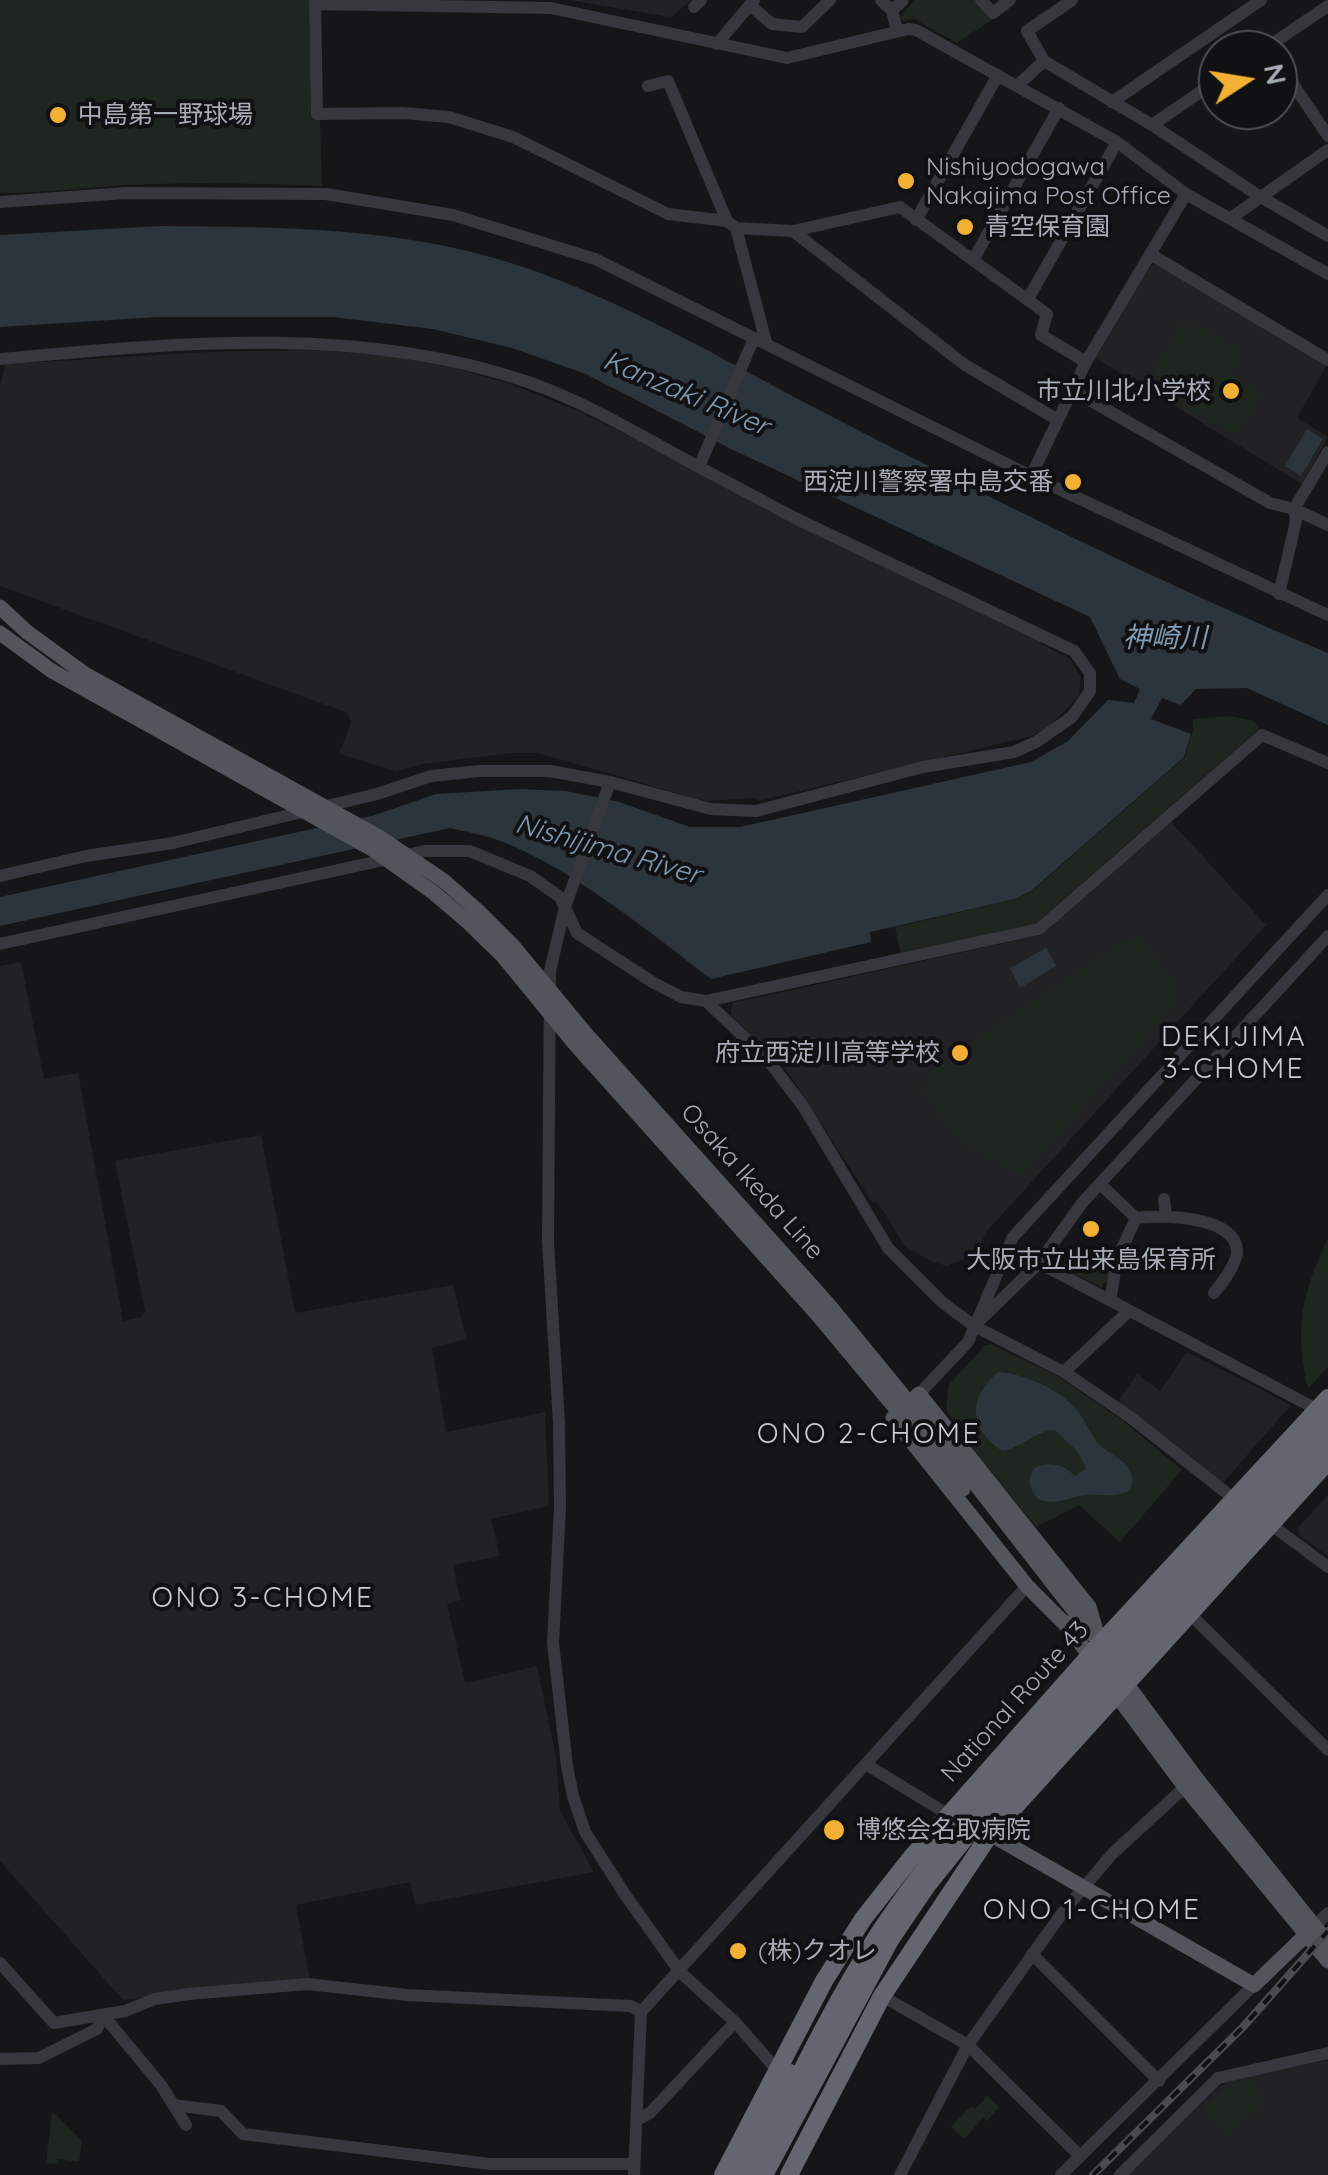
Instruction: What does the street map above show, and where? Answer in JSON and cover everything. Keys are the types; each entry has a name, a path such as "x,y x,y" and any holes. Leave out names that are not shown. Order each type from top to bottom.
{"highway":[{"name":"National Route 43","path":"723,2175 843,1950 911,1858 1233,1498 1325,1410"},
{"path":"750,2175 840,1999 880,1932 928,1864 972,1809 1325,1410"},
{"path":"764,2175 890,1940 928,1884 981,1818 1328,1440"},
{"path":"776,2175 867,2005 922,1914 956,1868 1328,1461"},
{"path":"789,2175 882,1996 990,1834"},
{"path":"739,2175 825,2003 911,1858"}],"main road":[{"name":"Osaka Ikeda Line","path":"0,606 28,632 86,674 380,837 444,881 513,946 586,1034 828,1304 1095,1650 1185,1787 1311,1930 1328,1943"},
{"name":"Osaka Ikeda Line","path":"0,633 52,672 372,849 468,922 968,1485 1071,1630 1095,1650"},
{"path":"1071,1630 1028,1586 893,1418 919,1394 1089,1607 1095,1650"},
{"name":"Osaka Ikeda Line","path":"1121,1691 1311,1930 1328,1961"},
{"path":"990,1834 1254,1985 1311,1930"}],"street":[{"path":"717,44 752,2 772,24 802,27 830,0"},
{"path":"880,0 892,11 897,32"},
{"path":"892,11 904,0"},
{"path":"981,0 993,12 1010,0"},
{"path":"1072,0 1027,31 1044,61 1328,236"},
{"path":"1112,102 1240,6 1261,0"},
{"path":"1086,362 1040,335 1047,314 900,207 793,231 668,214 512,137 449,117 403,112 317,114 314,2 551,8 786,58 916,30 1117,142 1186,194 1328,274"},
{"path":"1294,30 1328,6"},
{"path":"1018,85 1044,61"},
{"path":"916,220 998,76"},
{"path":"648,86 668,81 732,224 757,342 700,463"},
{"path":"1298,92 1328,136"},
{"path":"1152,125 1198,94"},
{"path":"973,260 1059,108"},
{"path":"1028,299 1117,142"},
{"path":"1231,218 1328,150"},
{"path":"0,202 126,193 326,194 453,215 595,259 1031,476 1328,615"},
{"path":"1031,476 1086,362 1186,194"},
{"path":"793,231 965,364 1058,420"},
{"path":"1150,254 1328,360"},
{"path":"0,359 169,345 354,345 414,353 528,382 700,463 796,518 1074,651 1090,673 1090,690 1072,717 1014,752 924,767 756,810 710,809 550,771 479,771 431,776 377,794 173,843 86,856 0,876"},
{"path":"1072,390 1270,503 1294,509 1328,526"},
{"path":"1279,594 1296,521 1294,509 1328,452"},
{"path":"0,944 406,855 445,850 470,852 504,863 560,897 577,933 654,983 681,997 706,1001 1038,928 1262,734 1328,763"},
{"path":"608,787 564,907 550,971 548,1241 560,1507 553,1642 557,1678 573,1796 585,1832 680,1972 778,2070"},
{"path":"919,1394 968,1342 1013,1236 1328,895"},
{"path":"974,1326 1039,1263 1100,1184 1328,936"},
{"path":"706,1001 768,1060 803,1106 888,1248 942,1302 974,1326 1064,1372 1130,1417 1233,1498"},
{"path":"1100,1184 1136,1218 1166,1216 1212,1223 1232,1239 1237,1247 1236,1257 1214,1293"},
{"path":"1164,1199 1166,1216"},
{"path":"1111,1295 1117,1258 1136,1218"},
{"path":"1039,1263 1325,1410"},
{"path":"1064,1372 1129,1311"},
{"path":"1270,1524 1328,1567"},
{"path":"174,2105 221,2111 243,2134 490,2164 634,2170 641,2012 1028,1586"},
{"path":"1190,1616 1328,1750"},
{"path":"866,1764 949,1815"},
{"path":"900,2175 968,2045 1032,1954 1082,1886 1185,1787"},
{"path":"1311,1930 1328,1913"},
{"path":"1032,1954 1159,2081"},
{"path":"0,1963 54,2024 124,2011 154,1999 307,1984 407,1995 631,2006 641,2012"},
{"path":"1061,2175 1254,1985"},
{"path":"882,1996 968,2045 1080,2156"},
{"path":"0,2058 39,2058 97,2029 103,2015"},
{"path":"103,2015 186,2124"},
{"path":"637,2120 650,2114 734,2022"},
{"path":"1120,2175 1218,2078 1328,2053"}],"shaded area":[{"path":"0,0 309,0 312,119 320,120 322,186 174,183 0,193"},
{"path":"569,0 691,0 671,17"},
{"path":"914,0 974,0 993,19 957,43 914,19 900,18"},
{"name":"市立川北小学校","path":"1157,264 1327,365 1297,418 1328,437 1302,484 1096,358 1149,267"},
{"path":"1184,318 1242,350 1231,373 1262,392 1238,435 1145,386"},
{"path":"310,350 387,355 450,367 510,384 578,411 1042,639 1040,643 1070,659 1081,677 1079,695 1052,724 1032,736 758,801 705,801 538,753 424,764 396,771 339,754 351,723 348,713 0,586 0,386 5,364"},
{"path":"1230,716 1254,721 1259,729 1035,924 901,954 895,927 1016,899 1032,891 1185,757 1193,719"},
{"name":"府立西淀川高等学校","path":"1171,822 1266,925 987,1231 976,1254 947,1266 930,1261 905,1246 785,1068 730,1015 733,1003 1041,935"},
{"path":"1139,938 1177,983 1175,1005 1021,1176 956,1138 924,1091 929,1071 1118,944"},
{"path":"21,962 44,1079 78,1073 123,1321 141,1317 145,1311 115,1161 261,1135 295,1313 453,1285 466,1339 432,1348 446,1432 545,1412 549,1506 491,1519 500,1556 453,1565 460,1600 447,1604 465,1683 537,1666 556,1757 560,1811 594,1872 415,1905 410,1882 296,1905 310,1981 232,1985 123,2000 0,1861 0,966"},
{"path":"1328,1238 1328,1367 1308,1389 1302,1347 1303,1311"},
{"path":"1084,1249 1110,1266 1102,1288 1061,1267"},
{"path":"991,1344 1059,1377 1123,1421 1182,1470 1120,1542 1079,1505 1036,1527 969,1445 946,1409 949,1385 985,1345"},
{"path":"1187,1352 1291,1405 1222,1484 1115,1405 1137,1374 1160,1391"},
{"path":"1328,1495 1328,1556 1299,1535 1298,1528"},
{"path":"1328,2060 1328,2175 1127,2175 1230,2080"},
{"path":"1247,2078 1266,2102 1226,2136 1203,2108 1234,2083"},
{"path":"987,2096 999,2107 964,2139 951,2127"},
{"path":"52,2111 82,2141 79,2162 58,2159 56,2164 46,2163"}],"water":[{"path":"161,226 295,229 383,236 471,252 593,294 1072,537 1328,653 1328,725 1247,688 1196,689 1181,705 1162,698 1151,719 1191,734 1184,757 1031,891 1015,899 870,932 871,942 711,979 556,868 497,840 450,828 0,926 0,897 372,816 436,794 520,789 566,791 619,802 690,827 740,827 1031,762 1068,741 1108,700 1134,703 1140,689 1120,679 1090,617 731,449 586,374 512,348 433,329 333,317 158,317 0,327 0,235"},
{"path":"1307,429 1323,439 1301,476 1285,466"},
{"path":"1046,948 1056,966 1020,988 1010,968"},
{"path":"998,1372 1040,1384 1069,1402 1098,1443 1128,1467 1130,1490 1118,1495 1086,1495 1054,1502 1038,1499 1030,1484 1034,1468 1056,1465 1075,1476 1086,1469 1078,1452 1055,1430 1002,1451 991,1442 978,1423 977,1402"}],"railway":[{"path":"1093,2175 1243,2027 1328,1931"}],"place":[{"name":"中島第一野球場","path":"58,115"},
{"name":"Nishiyodogawa Nakajima Post Office","path":"906,181"},
{"name":"青空保育園","path":"965,227"},
{"name":"市立川北小学校","path":"1231,391"},
{"name":"西淀川警察署中島交番","path":"1073,482"},
{"name":"府立西淀川高等学校","path":"960,1053"},
{"name":"大阪市立出来島保育所","path":"1091,1229"},
{"name":"博悠会名取病院","path":"834,1830"},
{"name":"(株)クオレ","path":"738,1951"}],"district":[{"name":"DEKIJIMA 3-CHOME","path":"1234,1054"},
{"name":"ONO 2-CHOME","path":"869,1435"},
{"name":"ONO 3-CHOME","path":"263,1599"},
{"name":"ONO 1-CHOME","path":"1092,1911"}],"water label":[{"name":"Kanzaki River","path":"686,394"},
{"name":"神崎川","path":"1165,639"},
{"name":"Nishijima River","path":"608,850"}]}
